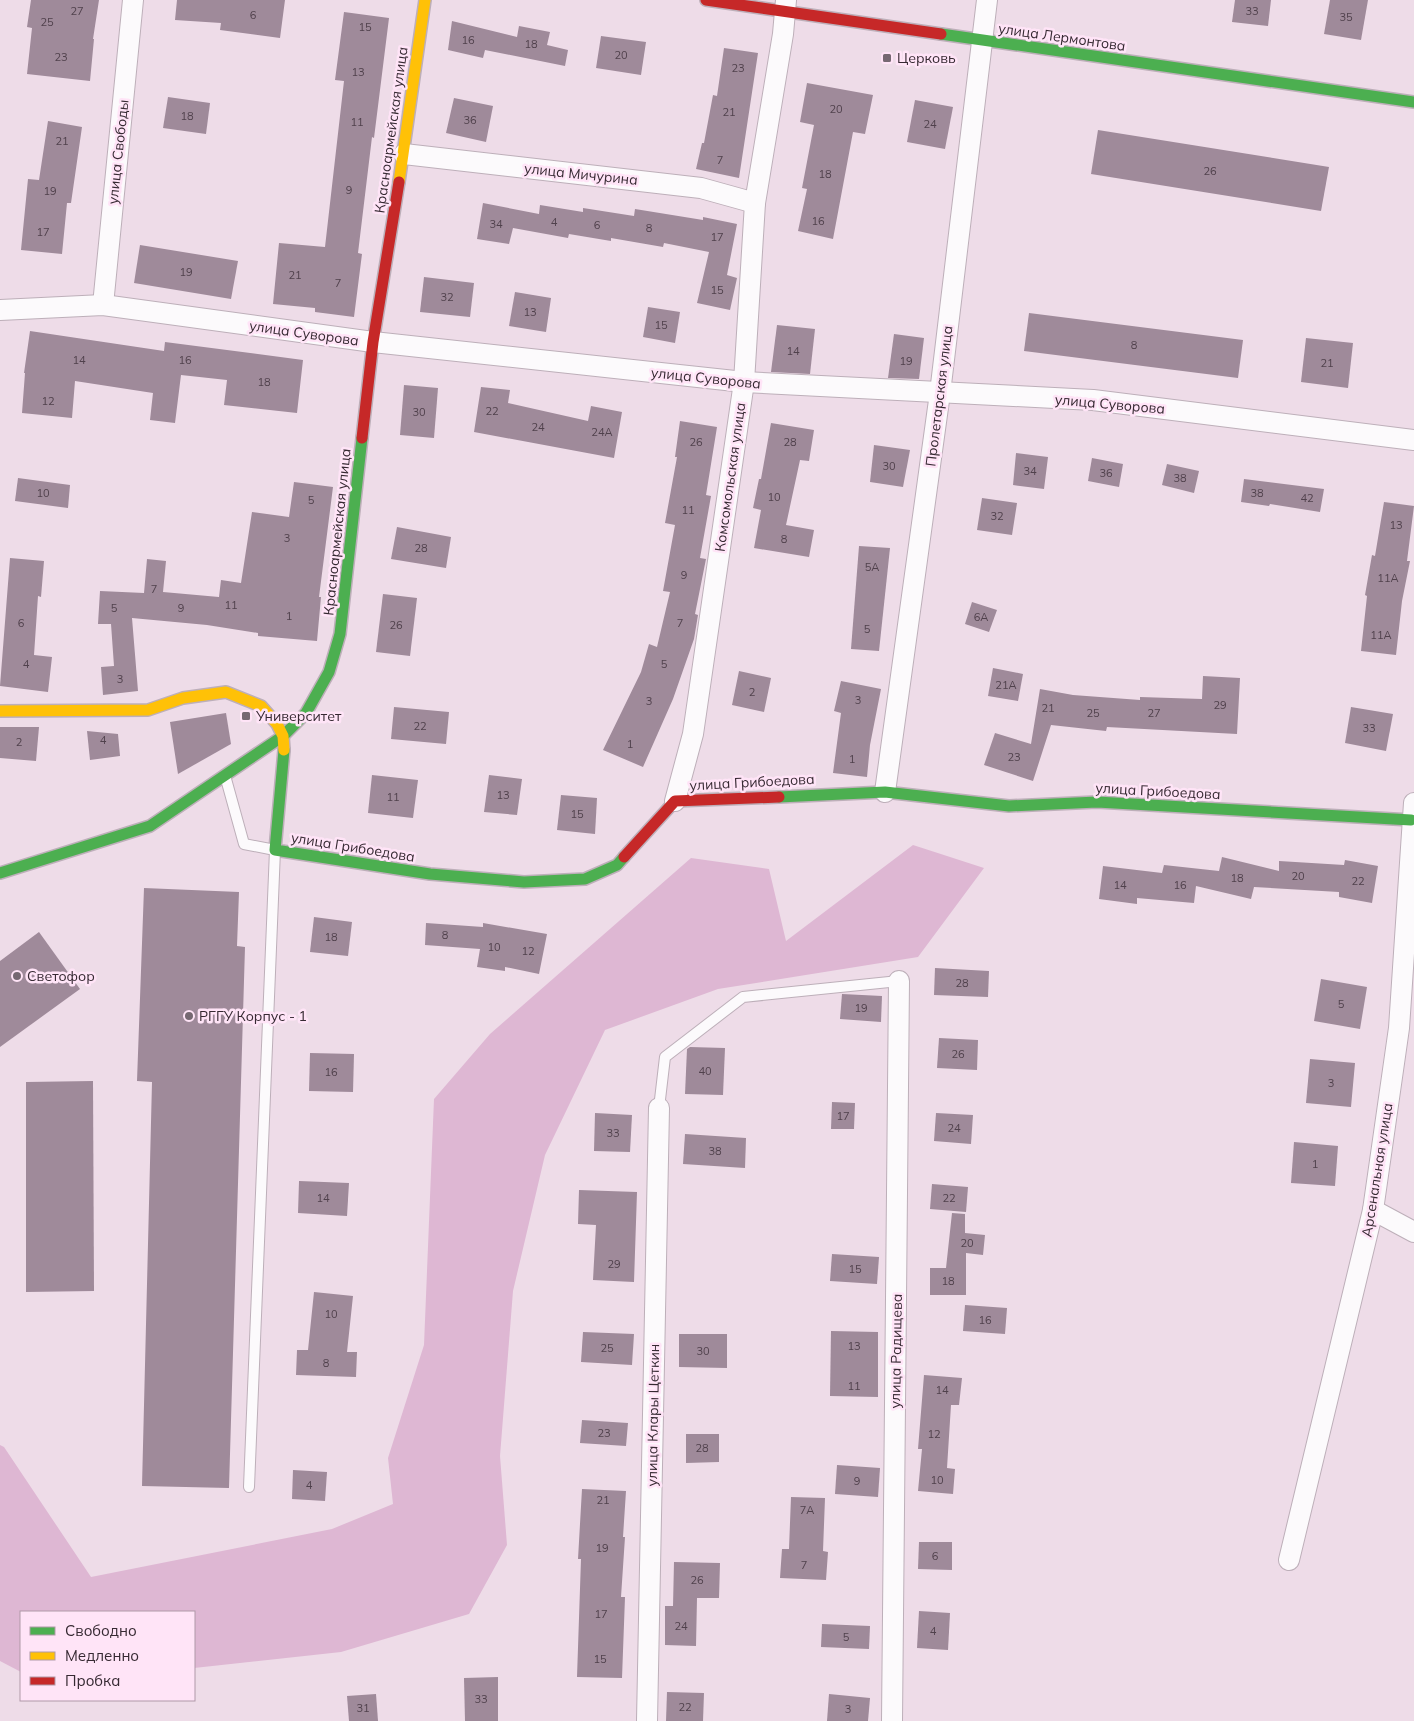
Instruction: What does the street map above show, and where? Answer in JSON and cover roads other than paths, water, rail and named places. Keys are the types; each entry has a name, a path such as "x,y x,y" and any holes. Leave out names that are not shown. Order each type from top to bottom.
{"main road":[{"name":"Красноармейская улица","path":"0,873 150,826 283,736 306,713 320,691 329,672 340,634 373,342 404,154 425,0"},
{"name":"улица Лермонтова","path":"706,0 786,5 983,41 1414,102"},
{"path":"0,711 148,710 183,698 226,692 261,706 277,724 283,736"},
{"name":"улица Грибоедова","path":"283,736 284,760 275,850 430,874 524,882 585,879 617,865 675,801 885,792 1008,806 1097,802 1413,812"}],"street":[{"name":"улица Свободы","path":"103,304 133,0"},
{"name":"Пролетарская улица","path":"885,792 940,393 987,0"},
{"name":"Комсомольская улица","path":"675,801 693,734 744,382 755,203 786,5"},
{"name":"улица Мичурина","path":"404,154 701,188 755,203"},
{"name":"улица Суворова","path":"0,310 103,304 373,342 744,382 1093,400 1414,440"},
{"name":"Арсенальная улица","path":"1289,1560 1373,1210 1398,1028 1413,812"},
{"name":"улица Радищева","path":"892,1721 899,981"},
{"name":"улица Клары Цеткин","path":"647,1721 659,1108"},
{"path":"1373,1210 1414,1232"}],"lane":[{"path":"225,777 244,844 275,850 249,1487"},
{"path":"659,1108 665,1057 742,997 899,981"}],"place":[{"name":"Церковь","path":"887,58"},
{"name":"Университет","path":"246,716"},
{"name":"Светофор","path":"17,976"},
{"name":"РГГУ Корпус - 1","path":"189,1016"}]}
